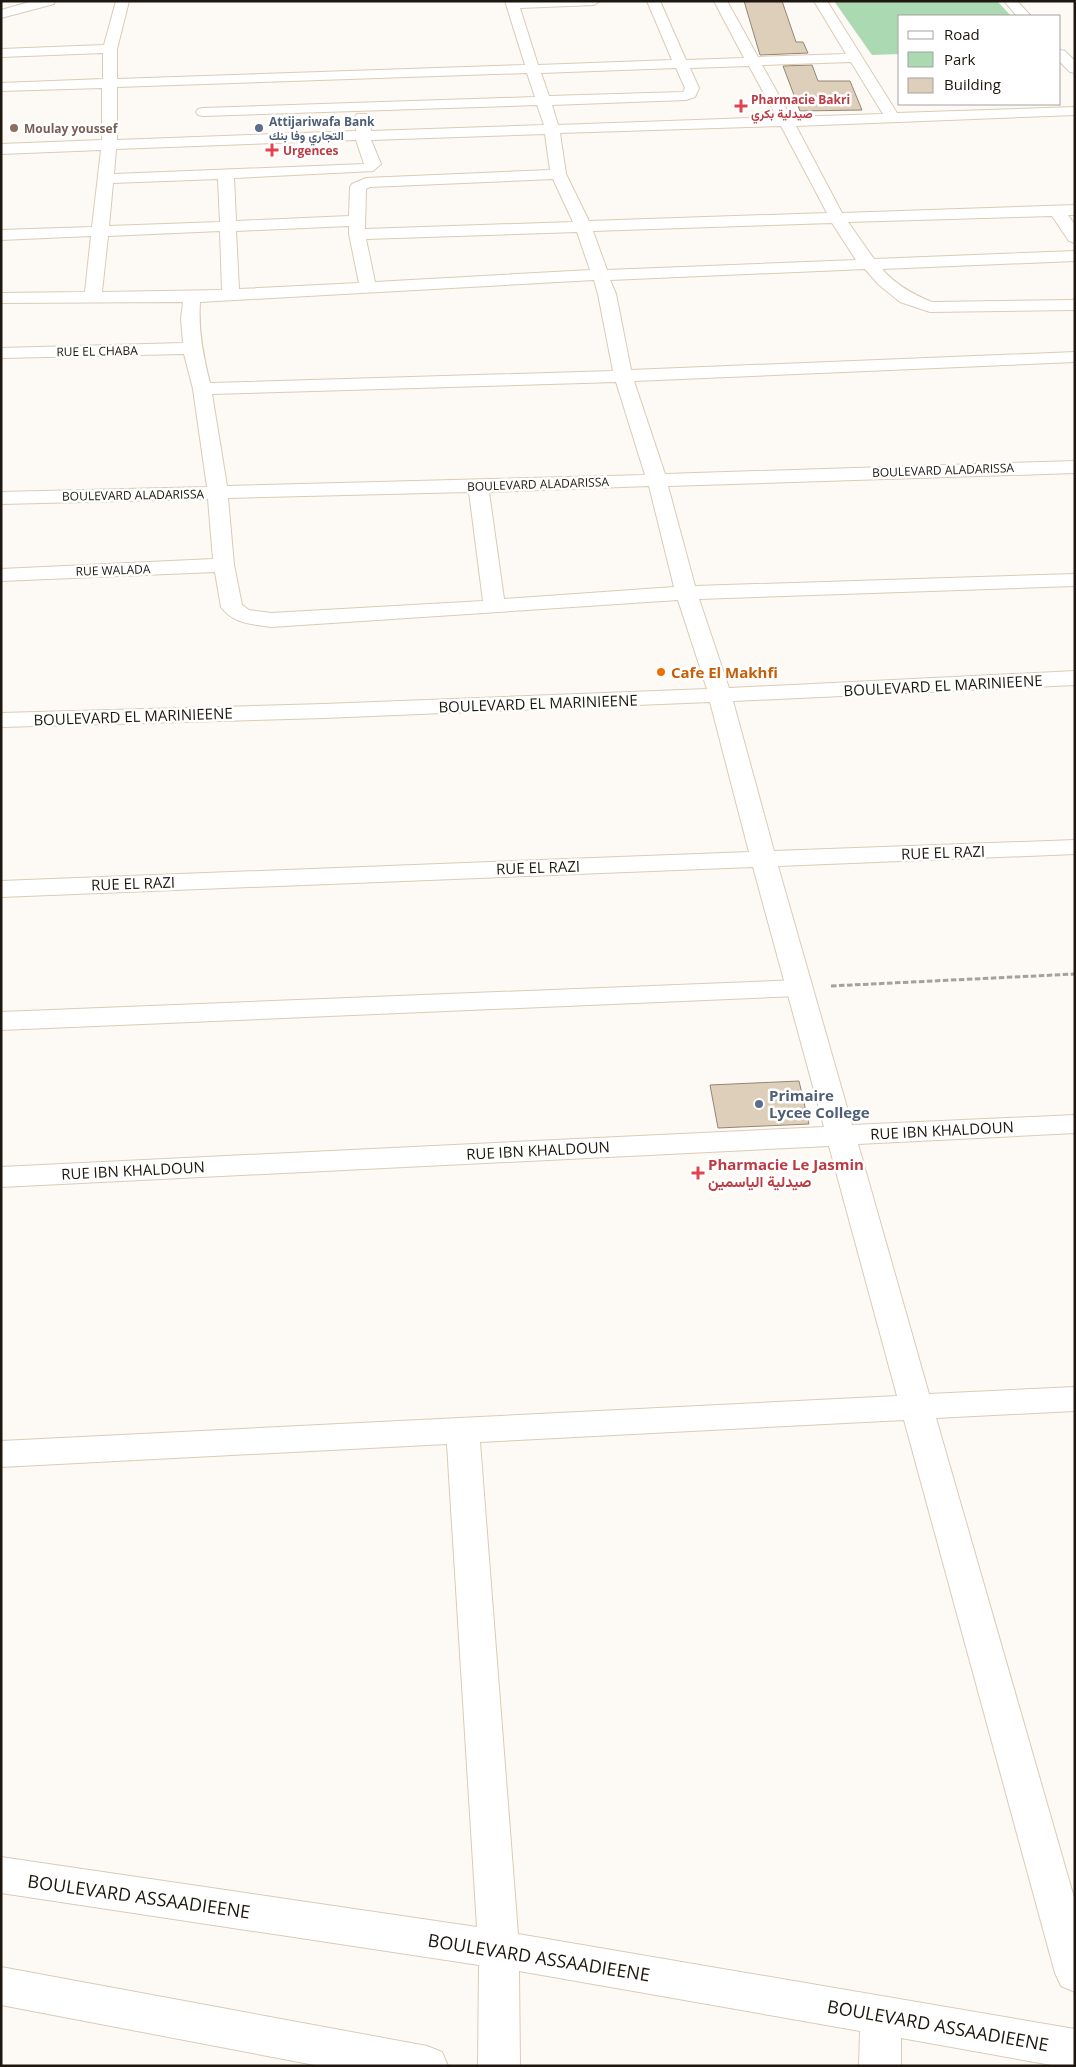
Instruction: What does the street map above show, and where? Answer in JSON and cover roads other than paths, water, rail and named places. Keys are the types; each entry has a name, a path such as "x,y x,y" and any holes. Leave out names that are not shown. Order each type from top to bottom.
{"street":[{"path":"1,14 49,1"},
{"path":"94,309 109,145 110,49 123,1"},
{"path":"594,1 512,2 552,128 558,174 583,226 605,289 623,376 657,480 686,593 720,695 762,858 1075,1974"},
{"path":"1,149 109,145 203,127 361,106 686,96 690,94 692,88 653,1"},
{"path":"720,1 835,217 883,282 904,298 921,306 1075,305"},
{"path":"820,1 892,118"},
{"path":"1010,1 1023,15"},
{"path":"1,53 110,49"},
{"path":"1061,53 1075,51"},
{"path":"1061,54 1075,69"},
{"path":"1,87 854,58"},
{"path":"106,179 368,168 373,164 364,142 358,75"},
{"path":"202,80 203,127"},
{"path":"203,127 363,135 786,122 1075,110"},
{"path":"226,174 231,294"},
{"path":"368,287 356,228 358,187 371,182 558,174"},
{"path":"1,235 228,225 356,228 583,226 1075,210"},
{"path":"1057,211 1075,238"},
{"path":"170,314 231,294 368,287 605,289 870,265 1075,256"},
{"path":"863,283 912,281"},
{"path":"1,298 94,309 191,306 209,313"},
{"path":"191,306 192,348 202,388 218,493 224,565 232,607 239,614 252,619 271,620 384,614 686,593 1075,580"},
{"path":"1,314 61,314"},
{"name":"RUE EL CHABA","path":"1,353 192,348"},
{"path":"202,388 623,376 1075,357"},
{"name":"BOULEVARD ALADARISSA","path":"1,498 478,486 1075,467"},
{"path":"478,486 494,606"},
{"name":"RUE WALADA","path":"1,575 224,565"},
{"name":"BOULEVARD EL MARINIEENE","path":"1,720 324,711 1075,678"},
{"name":"RUE EL RAZI","path":"1,889 1075,847"},
{"path":"1,1021 799,988"},
{"name":"RUE IBN KHALDOUN","path":"1,1177 1075,1124"},
{"path":"1,1454 1075,1399"},
{"path":"463,1430 499,1949 499,2066"},
{"name":"BOULEVARD ASSAADIEENE","path":"1,1876 499,1949 1075,2049"},
{"path":"1,1986 427,2066"},
{"path":"880,2066 881,2015"}],"place":[{"name":"Pharmacie Bakri صيدلية بكري","path":"741,106"},
{"name":"Moulay youssef","path":"14,128"},
{"name":"Attijariwafa Bank التجاري وفا بنك","path":"259,128"},
{"name":"Urgences","path":"272,150"},
{"name":"Cafe El Makhfi","path":"661,672"},
{"name":"Primaire Lycee College","path":"759,1104"},
{"name":"Pharmacie Le Jasmin صيدلية الياسمين","path":"698,1173"}]}
